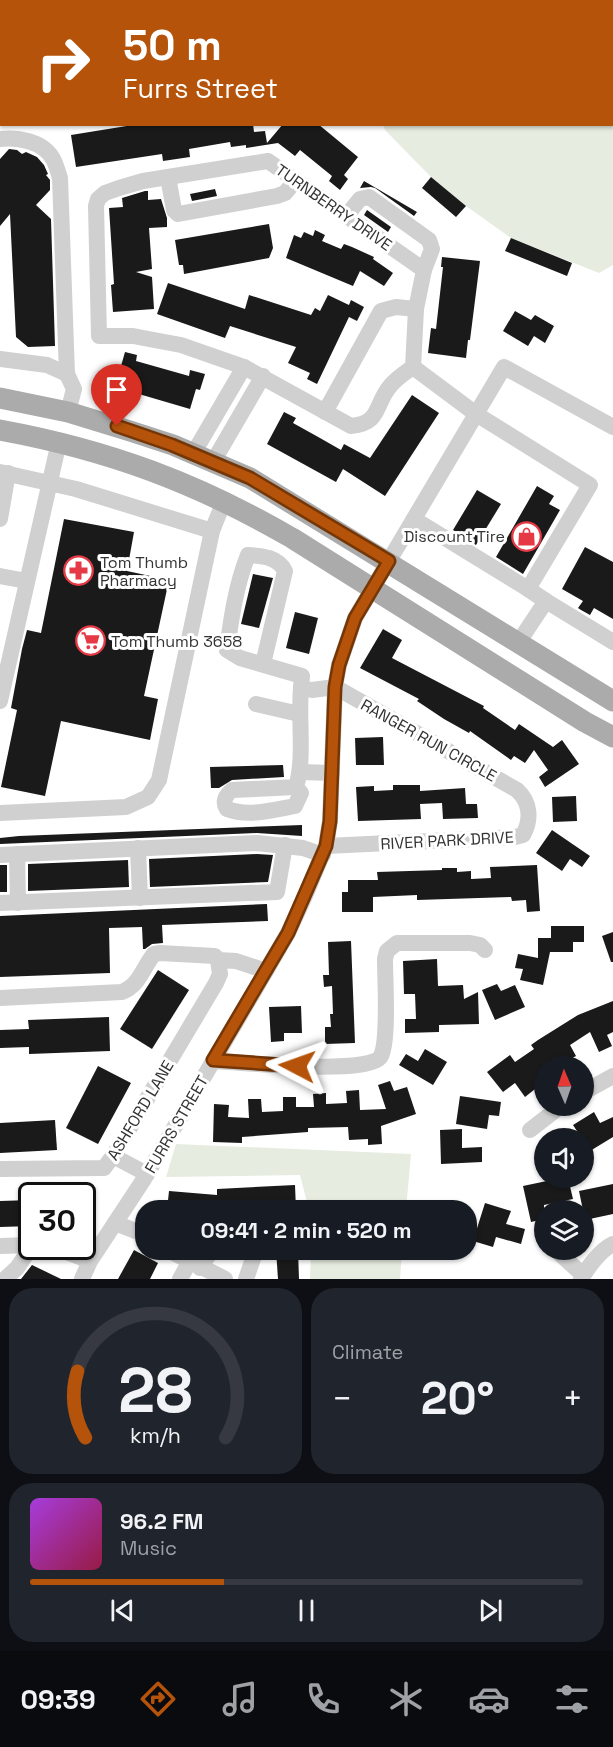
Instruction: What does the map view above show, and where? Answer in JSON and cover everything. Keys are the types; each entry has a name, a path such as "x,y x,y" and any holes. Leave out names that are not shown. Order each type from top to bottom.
{"main road":[{"path":"0,398 68,412 152,438 260,483 613,701"},
{"path":"59,442 68,412"},
{"path":"0,430 59,442 152,470 224,501 292,538 585,722 613,737"}],"street":[{"path":"0,139 10,138 37,143 52,157 60,178 67,374 74,389 68,412"},
{"name":"TURNBERRY DRIVE","path":"413,367 391,384 371,420 361,425 351,426 244,367 181,345 134,336 99,336 96,206 98,199 105,193 118,188 168,177 268,161 424,270"},
{"path":"168,177 174,210 178,214 285,194 296,180"},
{"path":"347,215 360,199 369,197 429,240 432,249 424,270 416,309 413,367 447,390 476,414 590,485 528,589"},
{"path":"325,412 381,311 396,308 416,309"},
{"path":"0,359 47,365 67,374"},
{"path":"203,458 244,367"},
{"name":"FURRS STREET","path":"82,1279 90,1261 147,1174 288,933 324,850 330,821 335,687 339,665 355,618 504,367 613,427"},
{"path":"203,458 263,376"},
{"path":"0,701 59,442"},
{"path":"0,519 4,473 76,489 212,531"},
{"path":"0,813 126,807 148,797 159,780 212,531 224,501"},
{"path":"414,519 613,642"},
{"path":"279,562 292,538"},
{"path":"262,664 285,571 279,562 262,556 248,555 243,568 227,650 240,658 302,676 298,714 298,779 332,773"},
{"path":"0,576 27,581"},
{"path":"518,643 546,601"},
{"path":"301,688 312,690 335,687"},
{"name":"RANGER RUN CIRCLE","path":"335,687 517,789 521,794"},
{"path":"255,704 298,714"},
{"name":"RIVER PARK DRIVE","path":"324,850 523,835 529,815 527,802 521,794"},
{"path":"18,903 8,854 257,843 324,850"},
{"path":"0,903 277,892 285,845"},
{"path":"138,848 140,898"},
{"path":"213,1060 318,1068 372,1064 381,1057 385,1036 387,951 398,943 470,943 480,945 485,950"},
{"path":"0,998 122,992 131,988 140,978 154,954 215,956 218,960 236,962 266,971"},
{"name":"ASHFORD LANE","path":"0,1169 104,1168 216,983 220,974 218,960"},
{"path":"594,1086 613,1076"},
{"path":"530,1130 548,1116"},
{"path":"113,1156 147,1174"},
{"path":"115,1222 135,1230"},
{"path":"566,1260 582,1277 607,1247 613,1244"},
{"path":"0,1246 18,1246"},
{"path":"5,1279 22,1260"},
{"path":"187,1260 225,1279"},
{"path":"180,1279 200,1260"},
{"path":"246,1279 253,1260"}],"shaded area":[{"path":"383,126 613,126 613,265 599,273 511,238 466,206 431,177"},
{"path":"176,1144 411,1154 407,1200 306,1200 300,1175 166,1177"},
{"path":"311,1260 401,1260 400,1279 310,1279"}],"building":[{"path":"127,126 253,126 254,132 265,131 267,143 281,126 320,126 358,157 344,175 348,179 340,190 329,181 332,176 300,150 295,156 278,143 246,148 246,145 231,147 230,142 189,149 190,157 163,161 162,154 76,167 71,135"},
{"path":"9,149 37,157 44,165 48,174 46,175 50,180 50,190 36,205 51,219 55,346 28,347 16,337 10,214 0,226 0,159"},
{"path":"431,177 466,206 456,217 422,188"},
{"path":"364,181 417,212 414,216 375,188 360,188"},
{"path":"215,189 217,196 192,201 190,194"},
{"path":"148,191 148,200 161,199 167,218 167,227 149,228 152,269 136,272 152,277 154,309 113,312 111,285 114,284 109,208 123,207 122,198"},
{"path":"367,210 391,227 388,232 364,215"},
{"path":"269,224 273,248 269,258 184,274 183,265 179,265 175,240"},
{"path":"315,230 325,235 322,241 341,249 344,244 352,247 374,257 373,259 393,273 384,286 360,271 353,286 286,258 294,235 301,238 304,232 313,236"},
{"path":"511,238 572,263 567,276 505,251"},
{"path":"442,257 480,261 466,358 428,353 431,328 436,329 443,267 441,267"},
{"path":"168,283 245,309 249,295 311,315 315,308 320,311 328,295 349,305 351,300 364,307 357,321 349,317 317,384 307,379 310,373 288,363 296,347 230,326 225,338 157,314"},
{"path":"515,311 531,320 535,315 554,326 545,343 534,336 528,346 503,331"},
{"path":"125,352 137,355 136,361 189,376 190,370 205,374 200,390 196,389 190,409 115,387"},
{"path":"412,395 439,413 385,496 343,469 336,482 267,444 284,412 296,418 293,423 341,450 344,444 370,458"},
{"name":"Discount Tire","path":"537,486 554,496 549,504 560,510 523,574 496,557"},
{"path":"477,490 501,504 476,545 453,530"},
{"name":"Tom Thumb 3658","path":"64,519 134,532 127,571 169,580 144,696 158,699 150,740 61,721 45,796 1,787 17,710 11,708 22,649 27,630 41,633"},
{"path":"585,547 613,562 613,619 594,608 590,615 581,610 578,608 583,601 562,589"},
{"path":"253,574 273,578 259,628 241,624"},
{"path":"295,612 318,618 309,654 286,648"},
{"path":"383,629 402,640 392,658 484,706 483,708 515,730 519,724 553,747 562,740 579,764 545,787 539,777 548,770 534,750 525,763 514,756 511,760 470,731 469,733 444,719 417,701 419,699 360,668"},
{"path":"383,737 384,765 356,765 355,738"},
{"path":"283,765 284,777 232,780 219,788 211,788 210,767"},
{"path":"393,785 420,785 420,791 465,788 466,804 477,804 478,818 443,819 442,803 420,804 421,819 358,821 356,787 374,786 374,791 393,790"},
{"path":"576,796 577,821 553,822 552,797"},
{"path":"302,825 302,836 257,833 0,844 0,838 19,836"},
{"path":"552,830 590,856 582,867 570,859 562,871 536,853"},
{"path":"273,855 268,882 150,887 149,859"},
{"path":"128,860 129,887 28,891 28,864"},
{"path":"0,865 7,865 7,892 0,892"},
{"path":"537,865 540,911 527,912 526,900 512,901 511,897 417,900 417,895 373,897 373,912 342,912 342,892 348,892 348,880 378,880 377,872 457,868 457,872 471,871 471,879 491,878 490,867"},
{"path":"267,904 268,921 162,925 163,943 152,944 145,949 143,949 142,927 109,928 110,973 0,977 0,916"},
{"path":"551,926 584,926 584,942 573,942 573,952 550,952 543,985 520,980 523,969 515,968 518,954 538,958 538,938 551,938"},
{"path":"613,932 613,962 611,962 602,936"},
{"path":"351,941 355,1043 325,1044 325,1027 331,1027 330,1014 333,1014 332,986 324,987 323,975 329,975 328,942"},
{"path":"437,959 438,986 463,985 464,999 478,992 479,1024 439,1025 439,1032 405,1033 405,1019 416,1019 415,994 404,994 403,961"},
{"path":"158,970 189,990 152,1049 120,1029"},
{"path":"497,984 501,991 515,985 525,1007 495,1020 482,990"},
{"path":"613,1001 613,1032 607,1035 612,1046 599,1052 590,1032 570,1045 576,1056 534,1056 534,1090 525,1097 515,1083 503,1092 487,1072 510,1055 515,1062 534,1049 531,1045 578,1015"},
{"path":"301,1006 302,1033 284,1033 284,1041 271,1042 269,1007"},
{"path":"109,1017 110,1051 29,1054 29,1047 0,1048 0,1030 29,1029 28,1020"},
{"path":"425,1049 447,1062 433,1085 399,1065 406,1054 418,1061"},
{"path":"98,1066 131,1083 98,1144 66,1128"},
{"path":"390,1081 394,1091 407,1087 416,1114 381,1126 382,1144 368,1145 368,1139 349,1140 348,1127 308,1128 308,1132 242,1137 242,1143 213,1142 214,1104 229,1105 228,1117 249,1118 248,1099 261,1099 262,1112 283,1111 283,1097 296,1097 296,1107 314,1107 313,1094 326,1093 326,1104 347,1103 346,1091 359,1090 360,1110 386,1109 378,1085"},
{"path":"460,1096 501,1102 499,1116 489,1115 487,1129 456,1124"},
{"path":"594,1112 600,1123 613,1117 613,1137 594,1149 594,1128 575,1128 573,1125 588,1116 594,1116"},
{"path":"55,1120 57,1150 0,1153 0,1123"},
{"path":"462,1129 462,1148 482,1147 482,1162 441,1164 440,1130"},
{"path":"534,1184 534,1188 570,1188 573,1199 534,1200 534,1221 531,1222 523,1186"},
{"path":"613,1184 613,1214 594,1218 594,1200 581,1200 579,1191"},
{"path":"295,1185 296,1200 168,1200 169,1191 217,1195 217,1189"},
{"path":"18,1200 18,1226 0,1227 0,1201"},
{"path":"485,1203 511,1211 506,1224 525,1229 521,1244 496,1237 493,1247 477,1242 477,1228"},
{"path":"134,1250 135,1260 152,1260 158,1263 150,1279 118,1279"},
{"path":"277,1260 298,1260 299,1279 278,1279"},
{"path":"32,1265 61,1279 21,1279"}],"place":[{"name":"Discount Tire","path":"526,536"},
{"name":"Tom Thumb Pharmacy","path":"79,571"},
{"name":"Tom Thumb 3658","path":"90,641"}],"route":[{"path":"117,426 172,445 250,478 389,561 355,618 339,665 335,687 330,821 326,846 288,933 213,1060 297,1066"}]}
